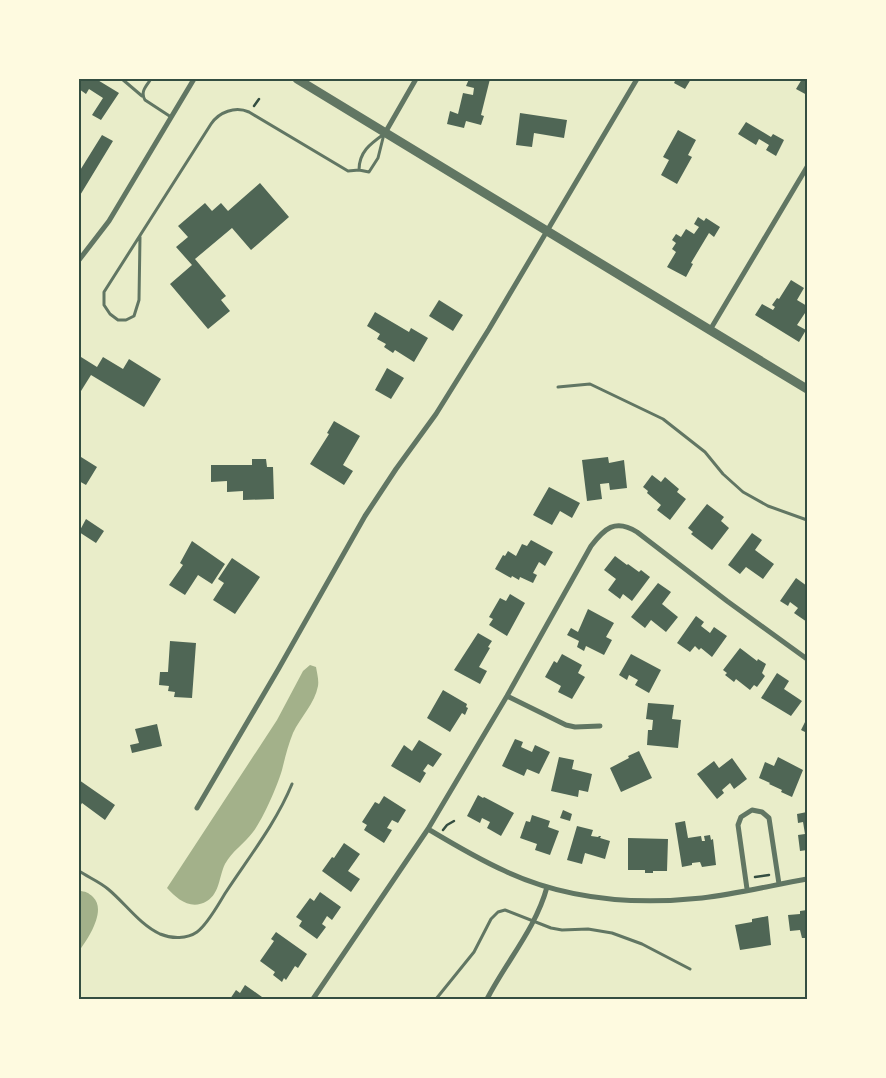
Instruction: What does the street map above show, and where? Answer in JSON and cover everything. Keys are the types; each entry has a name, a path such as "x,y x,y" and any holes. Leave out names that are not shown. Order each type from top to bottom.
{"street":[{"path":"79,260 108,220 194,79"},
{"path":"296,79 807,390"},
{"path":"385,133 416,79"},
{"path":"197,808 280,668 365,516 436,414 638,79"},
{"path":"710,330 807,167"},
{"path":"313,999 428,829 507,696 591,546 607,529 615,525 632,528 727,601 807,659"},
{"path":"507,696 566,725 575,727 600,726"},
{"path":"748,889 738,825 741,817 752,810 760,811 769,818 779,884"},
{"path":"428,829 505,872 547,887 584,896 619,901 642,902 704,898 807,879"},
{"path":"487,999 543,902 547,887"}],"lane":[{"path":"122,79 170,117"},
{"path":"144,98 143,91 150,79"},
{"path":"140,237 139,300 134,316 126,320 118,320 110,314 104,305 104,292 213,121 227,112 239,110 249,112 344,169 353,171 369,172 373,168 385,133"},
{"path":"359,170 359,159 366,148 385,133"},
{"path":"558,387 590,384 663,419 705,452 723,474 743,492 768,506 807,520"},
{"path":"79,871 108,888 142,921 161,934 188,937 198,931 214,910 283,806 292,784"},
{"path":"436,999 474,952 491,919 498,912 508,910 532,922 562,930 588,929 612,933 642,944 690,969"}],"path":[{"path":"254,106 258,98"},
{"path":"447,824 454,821"},
{"path":"755,877 769,875"}],"shaded area":[{"path":"310,665 316,667 318,686 311,704 293,733 277,785 261,819 250,836 228,859 217,889 211,898 195,905 180,900 167,888 277,720 303,671"},
{"path":"79,891 87,892 93,897 98,909 95,924 79,951"}],"building":[{"path":"79,79 96,79 119,93 101,120 92,115 103,98 89,89 86,94 79,89"},
{"path":"469,79 490,79 481,115 484,116 481,125 466,121 464,128 447,124 450,111 458,114 463,93 473,95 474,88 466,86"},
{"path":"676,79 691,79 685,89 674,83"},
{"path":"802,79 807,79 807,95 796,89"},
{"path":"520,113 567,120 564,138 534,133 532,147 516,145"},
{"path":"746,122 771,137 773,134 784,140 776,156 766,150 769,145 759,139 756,145 738,134"},
{"path":"678,130 696,140 688,155 692,157 677,184 661,175 669,160 663,157"},
{"path":"102,135 113,141 79,197 79,172"},
{"path":"260,183 289,217 251,250 232,228 195,259 226,296 221,300 230,311 208,329 170,284 192,265 176,247 188,237 178,226 205,203 212,211 221,203 228,211"},
{"path":"698,217 704,221 706,218 720,227 714,237 709,233 691,263 693,264 686,277 667,267 676,252 672,249 676,243 672,240 676,234 681,237 686,229 694,234 699,227 694,224"},
{"path":"791,280 804,288 797,300 807,306 807,310 797,325 806,330 799,342 755,315 762,304 773,310 775,307 772,305 777,298 779,299"},
{"path":"439,300 463,315 453,331 429,316"},
{"path":"375,312 409,332 411,328 428,338 414,362 395,350 393,353 384,347 386,344 377,339 380,334 367,326"},
{"path":"81,357 97,367 103,357 123,369 129,359 161,379 144,407 91,375 81,391 79,389 79,360"},
{"path":"387,368 404,378 391,399 375,390"},
{"path":"334,421 360,436 343,465 353,471 344,485 310,464 329,434 327,433"},
{"path":"81,457 97,467 86,485 79,481 79,461"},
{"path":"608,457 609,463 624,460 627,488 610,490 609,483 600,484 602,499 587,501 582,460"},
{"path":"252,459 266,459 267,467 273,467 274,499 243,500 243,491 227,492 227,481 211,482 211,465 252,465"},
{"path":"652,475 661,482 665,477 679,489 677,492 686,499 670,520 657,510 661,505 643,487"},
{"path":"549,487 580,503 572,518 560,511 552,525 533,515"},
{"path":"707,504 724,517 721,521 729,528 712,550 691,534 693,532 688,528"},
{"path":"86,519 104,531 96,543 79,532"},
{"path":"752,533 762,540 755,550 774,564 763,579 746,567 740,574 728,565"},
{"path":"531,540 553,552 545,566 539,562 533,573 537,575 533,583 520,577 519,580 512,576 511,578 495,569 503,555 505,556 508,551 516,556 522,544 527,546"},
{"path":"192,541 225,564 212,584 198,575 185,595 169,585 183,565 180,563"},
{"path":"615,556 627,565 639,572 641,570 650,577 632,601 623,594 620,599 608,590 616,579 604,570"},
{"path":"232,558 260,577 235,614 213,600 224,583 218,579"},
{"path":"796,578 807,586 807,622 794,613 798,608 790,602 788,606 780,601"},
{"path":"658,583 671,592 662,604 678,617 666,632 651,620 645,628 631,617"},
{"path":"510,594 525,603 507,636 489,625 493,619 489,617 500,598 506,601"},
{"path":"588,609 614,623 606,637 612,640 604,655 586,646 584,651 577,647 579,641 567,635 571,628 578,632"},
{"path":"696,616 704,622 701,626 710,633 714,627 727,636 712,657 701,648 699,650 695,646 690,652 677,643"},
{"path":"478,633 492,641 479,667 487,671 480,684 454,670"},
{"path":"170,641 196,643 192,698 174,697 175,692 168,691 169,686 159,685 160,672 168,672"},
{"path":"740,648 757,661 758,659 766,664 762,673 765,676 757,687 754,685 750,690 736,679 734,682 725,675 727,673 723,670"},
{"path":"562,654 582,665 578,673 585,677 572,699 558,692 561,686 545,677 554,661 557,663"},
{"path":"631,654 661,670 649,693 635,685 638,680 629,675 627,680 619,675"},
{"path":"777,673 789,681 784,689 802,701 791,716 761,698"},
{"path":"443,690 467,704 466,707 468,708 465,715 462,713 450,732 427,718"},
{"path":"648,703 674,705 672,719 681,720 678,748 647,745 648,730 652,730 653,720 646,719"},
{"path":"807,718 807,733 801,730"},
{"path":"157,724 162,746 132,753 130,745 139,743 135,729"},
{"path":"515,739 523,742 521,747 532,752 535,745 550,752 539,774 527,769 524,776 502,766"},
{"path":"419,740 442,754 433,767 428,764 423,771 426,773 420,783 391,766 404,745 412,751"},
{"path":"639,751 652,778 621,792 610,768"},
{"path":"559,757 574,760 572,769 592,774 588,792 579,790 578,797 551,791"},
{"path":"778,757 803,770 792,797 759,778 765,762 774,766"},
{"path":"732,758 747,779 734,789 730,783 722,790 724,793 717,799 697,774 714,761 719,768"},
{"path":"79,780 115,805 105,820 82,803 79,808"},
{"path":"478,795 514,813 501,836 487,828 490,822 482,818 480,823 467,816"},
{"path":"384,796 406,810 398,823 392,820 387,828 392,830 384,843 364,830 367,825 362,822 375,802 379,804"},
{"path":"563,810 572,814 570,821 560,818"},
{"path":"807,812 807,850 800,851 798,835 805,834 803,822 798,823 797,814"},
{"path":"532,815 550,821 548,827 559,831 550,855 535,850 537,844 520,838 526,821 530,822"},
{"path":"685,821 688,838 701,836 702,841 705,841 704,836 710,835 711,840 713,839 716,865 702,867 700,862 682,867 675,823"},
{"path":"577,826 593,830 591,836 601,836 600,838 610,841 605,859 585,853 582,864 567,860"},
{"path":"628,838 668,839 667,871 645,873 645,870 628,870"},
{"path":"344,843 360,854 348,871 360,879 351,892 322,871"},
{"path":"320,892 341,907 332,920 327,916 322,924 326,927 317,939 299,926 302,921 296,917 310,898 314,901"},
{"path":"807,910 807,938 802,938 800,930 790,931 788,915 800,914 800,911"},
{"path":"768,916 771,945 740,950 735,925 752,922 752,919"},
{"path":"276,932 307,954 298,968 295,966 286,980 284,978 282,982 273,975 275,972 260,961 274,941 271,939"},
{"path":"245,985 262,997 260,999 230,999 236,990 240,993"}]}
